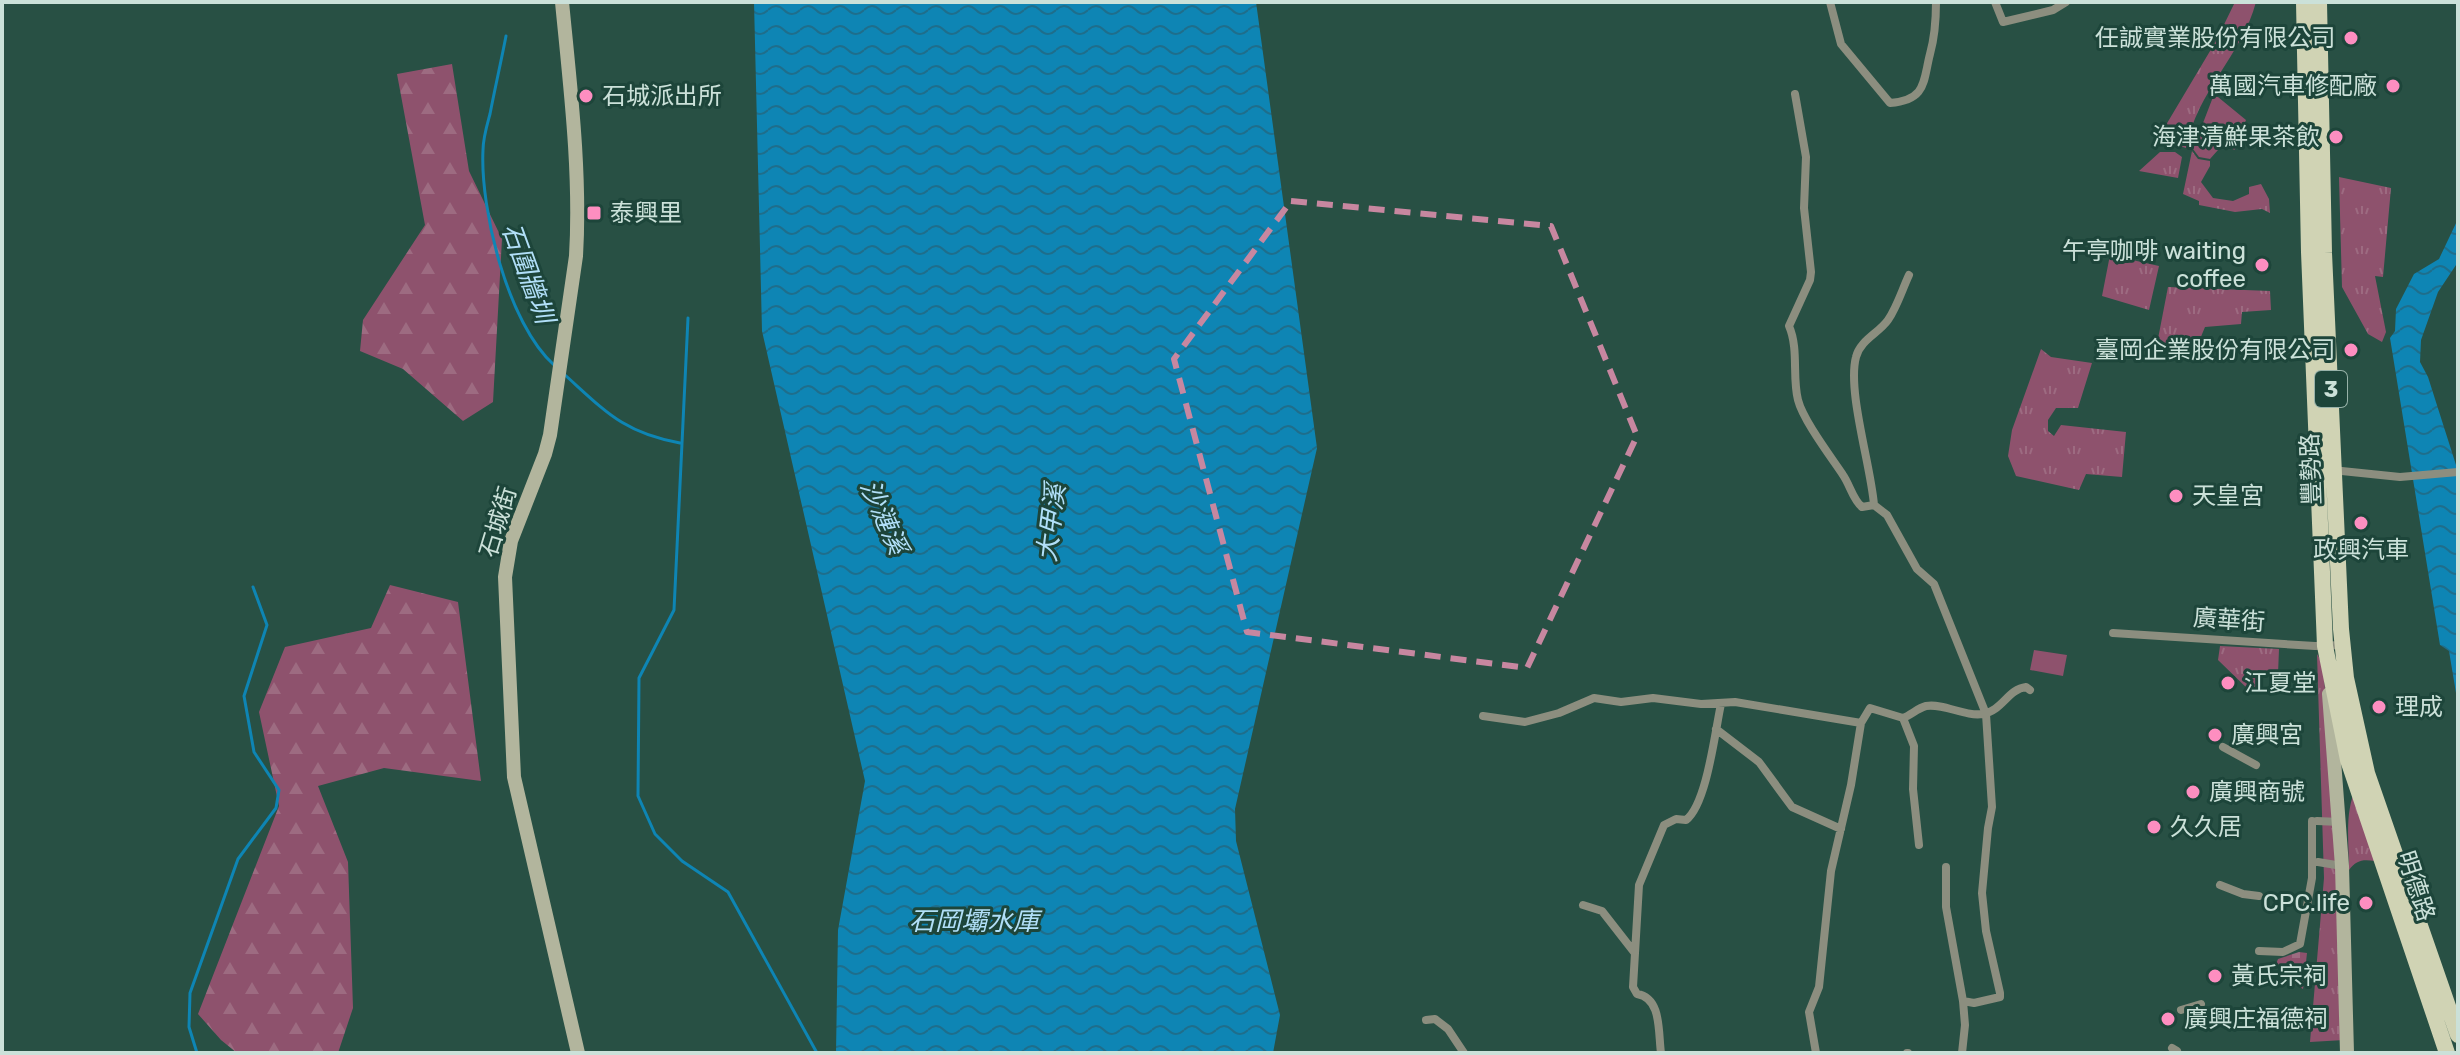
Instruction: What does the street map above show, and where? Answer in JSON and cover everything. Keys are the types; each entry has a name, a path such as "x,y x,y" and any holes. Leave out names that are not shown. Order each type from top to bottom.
{"main road":[{"name":"豐勢路","path":"2304,2 2309,252 2327,470"},
{"name":"豐勢路","path":"2319,2 2327,470 2334,645 2354,720 2361,776"},
{"name":"明德路","path":"2361,776 2458,1035"},
{"name":"明德路","path":"2361,776 2447,1053"}],"street":[{"name":"石城街","path":"562,2 571,99 576,256 550,435 511,541 505,577 515,791 560,967 578,1053"},
{"path":"1830,2 1841,44 1890,103 1900,103 1913,96 1926,82 1934,41 1936,2"},
{"path":"1995,2 2003,22 2053,10 2066,2"},
{"path":"1795,94 1806,157 1804,208 1811,272 1789,326 1793,338 1797,396 1857,504 1862,507 1874,505 1887,515 1917,569 1934,584 1986,714 1992,807 1982,893 1986,931 2000,997 1974,1003 1963,1001"},
{"path":"1874,505 1872,477 1861,431 1854,373 1856,357 1861,345 1887,321 1909,275"},
{"path":"2327,470 2400,477 2454,472"},
{"name":"廣華街","path":"2113,633 2334,645"},
{"name":"豐勢路","path":"2334,645 2347,1053"},
{"path":"1816,1053 1809,1012 1819,987 1831,871 1851,785 1861,723 1870,708 1903,718 1929,706 1986,714 2019,688 2030,690"},
{"path":"1483,716 1525,722 1559,713 1594,698 1621,702 1653,698 1777,707 1861,723"},
{"path":"1661,1053 1654,1003 1646,995 1637,994 1633,987 1639,885 1664,825 1676,819 1686,820 1694,812 1709,770 1721,704"},
{"path":"1903,718 1914,746 1913,789 1919,845"},
{"path":"1716,729 1759,762 1792,807 1841,829"},
{"path":"2223,747 2256,765"},
{"path":"2339,803 2361,776"},
{"path":"2259,951 2283,952 2300,944 2316,859 2314,821 2340,822"},
{"path":"2316,859 2342,866"},
{"path":"1946,867 1946,907 1963,1001 1965,1025 1962,1053"},
{"path":"2220,885 2243,894 2259,896"},
{"path":"1583,905 1602,911 1634,953"},
{"path":"2181,1010 2201,1004"},
{"path":"1426,1020 1435,1019 1448,1029 1464,1053"}],"highlighted area":[{"path":"1291,201 1551,226 1637,436 1527,668 1247,632 1174,359"}],"green space":[{"path":"2235,2 2256,2 2241,39 2209,91 2186,148 2165,141 2160,135 2216,41"},
{"path":"452,64 469,171 502,239 493,402 463,421 403,369 360,351 363,320 425,225 397,74"},
{"path":"2213,97 2218,97 2246,120 2242,129 2244,140 2234,150 2226,141 2210,159 2199,157 2193,149"},
{"path":"2192,151 2198,159 2210,161 2201,182 2213,198 2233,201 2249,194 2249,187 2261,184 2269,199 2270,213 2262,209 2235,212 2199,205 2199,201 2183,194"},
{"path":"2160,152 2175,152 2182,157 2178,178 2139,171"},
{"path":"2339,177 2391,188 2383,277 2375,276 2386,332 2382,342 2368,334 2342,287"},
{"path":"2110,255 2159,266 2149,310 2102,296"},
{"path":"2168,287 2270,291 2271,310 2242,312 2241,324 2205,327 2195,351 2157,344"},
{"path":"2041,349 2051,357 2092,363 2078,408 2056,408 2048,420 2048,431 2054,436 2061,425 2126,432 2122,477 2086,474 2079,490 2016,476 2008,456 2012,430"},
{"path":"390,585 458,602 481,781 384,768 318,786 348,862 353,1008 338,1053 237,1053 198,1014 279,806 259,712 285,647 371,628"},
{"path":"2220,646 2279,649 2278,674 2258,670 2259,688 2253,694 2218,660"},
{"path":"2034,650 2067,655 2063,676 2030,670"},
{"path":"2317,654 2323,664 2331,766 2344,1040 2310,1042 2324,878"},
{"path":"2357,786 2375,861 2360,861 2349,870 2349,816"},
{"path":"2299,952 2307,953 2303,989 2290,981 2276,964 2278,959"}],"water":[{"path":"754,2 1256,2 1317,448 1235,809 1236,841 1280,1015 1273,1053 836,1053 838,930 865,781 762,331"},
{"path":"2458,219 2458,262 2438,292 2421,340 2420,362 2428,377 2456,465 2458,705 2449,651 2440,645 2390,338 2395,331 2396,309 2414,274 2439,259"}],"waterway":[{"name":"石圍牆圳","path":"506,36 484,141 486,203 500,265 511,295 523,323 554,365"},
{"path":"688,318 674,610 639,678 638,796 655,834 682,861 728,892 817,1053"},
{"name":"石圍牆圳","path":"565,375 630,427 680,443"},
{"path":"197,1053 189,1027 190,993 238,859 276,808 279,790 254,752 244,696 267,625 253,587"}],"place":[{"name":"任誠實業股份有限公司","path":"2351,38"},
{"name":"萬國汽車修配廠","path":"2393,86"},
{"name":"石城派出所","path":"586,96"},
{"name":"海津清鮮果茶飲","path":"2336,137"},
{"name":"泰興里","path":"594,213"},
{"name":"午亭咖啡 waiting coffee","path":"2262,265"},
{"name":"臺岡企業股份有限公司","path":"2351,350"},
{"name":"天皇宮","path":"2176,496"},
{"name":"政興汽車","path":"2361,523"},
{"name":"江夏堂","path":"2228,683"},
{"name":"理成","path":"2379,707"},
{"name":"廣興宮","path":"2215,735"},
{"name":"廣興商號","path":"2193,792"},
{"name":"久久居","path":"2154,827"},
{"name":"CPC.life","path":"2366,903"},
{"name":"黃氏宗祠","path":"2215,976"},
{"name":"廣興庄福德祠","path":"2168,1019"}],"water label":[{"name":"沙漣溪","path":"884,517"},
{"name":"大甲溪","path":"1051,523"},
{"name":"石岡壩水庫","path":"974,921"}]}
